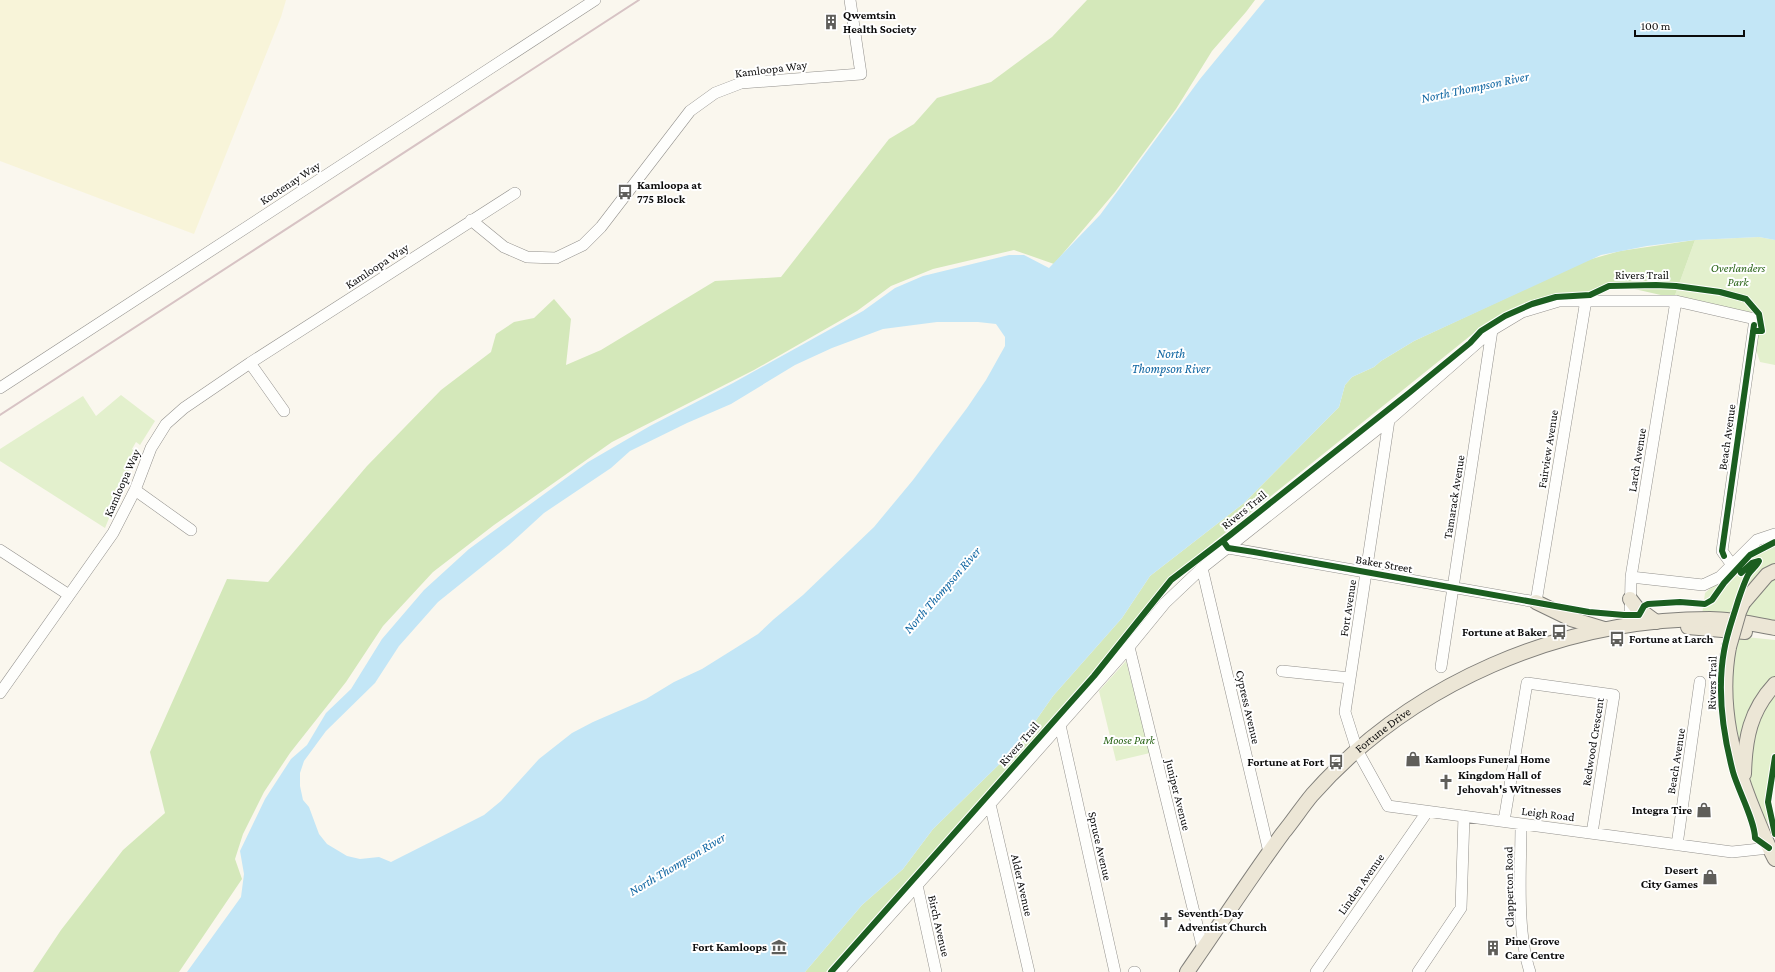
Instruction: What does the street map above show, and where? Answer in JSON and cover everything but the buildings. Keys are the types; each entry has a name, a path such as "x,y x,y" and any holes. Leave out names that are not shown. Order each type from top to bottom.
{"main road":[{"path":"1772,853 1743,786 1731,744 1726,707 1725,680 1729,647 1743,603 1767,575 1775,571"},
{"path":"1630,599 1637,608 1656,622"},
{"path":"1536,602 1572,619 1604,629"},
{"name":"Fortune Drive","path":"1187,972 1269,852 1311,796 1357,750 1414,709 1458,682 1534,648 1604,629 1630,624 1711,619 1775,628"},
{"name":"Fortune Drive","path":"1671,621 1688,627 1736,631 1775,637"},
{"path":"1743,786 1744,750 1751,720 1764,696 1775,684"}],"street":[{"name":"Kootenay Way","path":"0,388 595,0"},
{"name":"Kamloopa Way","path":"0,693 114,533 135,490 151,448 166,424 184,408 250,363 471,220 504,247 527,257 556,258 583,245 601,227 690,111 715,93 741,83 861,74 850,0"},
{"path":"471,220 515,193"},
{"name":"Fairview Avenue","path":"1536,602 1586,300"},
{"path":"844,969 1129,647 1165,603 1202,568 1389,420 1492,330 1522,312 1559,301 1676,301"},
{"name":"Beach Avenue","path":"1676,301 1755,319 1722,551 1732,565"},
{"name":"Larch Avenue","path":"1630,624 1631,577 1676,301"},
{"name":"Tamarack Avenue","path":"1441,667 1492,330"},
{"path":"250,363 284,411"},
{"name":"Fort Avenue","path":"1357,750 1345,712 1389,420"},
{"path":"135,490 191,530"},
{"path":"1631,577 1703,585 1720,577 1757,540 1775,534"},
{"name":"Baker Street","path":"1228,548 1536,602"},
{"path":"0,550 69,595"},
{"name":"Cypress Avenue","path":"1202,568 1269,852"},
{"name":"Juniper Avenue","path":"1129,647 1203,949"},
{"path":"1282,671 1350,678"},
{"name":"Beach Avenue","path":"1677,844 1700,682"},
{"name":"Redwood Crescent","path":"1504,821 1526,683 1614,695 1592,833"},
{"name":"Spruce Avenue","path":"1060,725 1115,972"},
{"name":"Leigh Road","path":"1357,750 1388,806 1732,852 1772,853"},
{"name":"Alder Avenue","path":"990,804 1029,972"},
{"name":"Linden Avenue","path":"1316,972 1427,812"},
{"path":"1418,972 1462,908 1464,816"},
{"name":"Clapperton Road","path":"1521,824 1521,897 1524,950 1530,972"},
{"name":"Birch Avenue","path":"917,885 936,972"}],"shaded area":[{"path":"0,0 286,0 281,17 194,234 0,161"}],"green space":[{"path":"1087,0 1255,0 1212,51 1176,109 1115,192 1054,264 1014,250 933,269 891,286 857,311 754,370 612,442 494,525 433,572 383,626 346,682 290,753 264,792 243,834 235,859 242,879 179,972 33,972 61,930 123,850 165,813 150,752 227,579 268,582 367,466 441,390 491,352 496,334 514,322 534,318 554,299 571,319 566,365 601,350 715,281 781,277 889,139 914,124 937,98 991,82 1052,37"},
{"name":"Overlanders Park","path":"1759,237 1775,240 1775,365 1760,362 1754,344 1757,316 1674,298 1695,240"},
{"path":"1695,240 1674,298 1608,283 1587,292 1556,295 1528,302 1480,328 1169,578 1075,693 826,972 805,972 862,905 903,869 933,829 1018,746 1053,696 1122,618 1150,576 1244,503 1339,407 1345,385 1352,377 1374,367 1381,361 1414,341 1588,260 1620,251"},
{"path":"121,395 155,421 140,445 136,442 132,449 136,452 105,528 0,461 0,449 83,396 96,416"},
{"path":"1775,539 1775,569 1734,616 1702,615 1705,593 1750,553"},
{"path":"1775,576 1775,623 1742,616 1759,588"},
{"path":"1736,636 1775,640 1775,679 1740,762 1730,711 1730,666"},
{"name":"Moose Park","path":"1126,661 1150,753 1116,761 1099,691"},
{"path":"1775,688 1775,780 1766,831 1746,773 1753,728"}],"water":[{"name":"North Thompson River","path":"1265,0 1775,0 1775,240 1759,237 1695,240 1647,246 1601,255 1414,341 1381,361 1374,367 1352,377 1345,385 1339,407 1244,503 1150,576 1122,618 1053,696 1018,746 933,829 903,869 862,905 805,972 187,972 241,897 244,874 240,851 265,799 291,759 307,745 326,713 351,689 382,639 424,590 469,549 588,462 650,426 733,383 863,311 895,288 923,276 1009,255 1024,255 1049,268 1100,215 1200,79","holes":["937,322 978,322 996,324 1005,337 1005,346 986,380 967,408 913,480 874,527 803,595 758,634 702,669 674,682 646,699 593,722 572,733 539,759 501,801 484,815 391,862 379,857 360,859 347,856 327,844 319,834 309,807 303,800 300,786 300,773 304,761 326,731 375,683 399,646 438,602 509,545 544,513 611,468 630,451 687,423 731,404 795,365 832,348 883,329"]}],"railway":[{"path":"0,415 639,0"}],"cycle path":[{"name":"Rivers Trail","path":"831,972 1094,676 1171,580 1409,393 1470,343 1481,331 1505,316 1532,304 1556,297 1590,295 1609,286 1656,285 1720,292 1746,299 1759,314 1762,331 1753,331"},
{"path":"1724,556 1722,551 1754,325"},
{"path":"1223,541 1228,548 1589,612 1624,615 1639,615 1644,606 1648,604 1680,602 1705,604 1712,600 1724,583 1750,555 1775,542"},
{"name":"Rivers Trail","path":"1741,573 1752,563 1759,561 1749,573 1745,581 1727,638 1722,666 1722,712 1726,743 1733,772 1749,814 1755,838 1769,848"},
{"path":"1775,757 1768,802 1775,834"}],"place":[{"name":"Qwemtsin Health Society","path":"831,22"},
{"name":"Kamloopa at 775 Block","path":"625,192"},
{"name":"Fortune at Baker","path":"1559,632"},
{"name":"Fortune at Larch","path":"1617,639"},
{"name":"Kamloops Funeral Home","path":"1413,759"},
{"name":"Fortune at Fort","path":"1336,762"},
{"name":"Kingdom Hall of Jehovah's Witnesses","path":"1446,782"},
{"name":"Integra Tire","path":"1704,810"},
{"name":"Desert City Games","path":"1710,877"},
{"name":"Seventh-Day Adventist Church","path":"1166,920"},
{"name":"Fort Kamloops","path":"779,947"},
{"name":"Pine Grove Care Centre","path":"1493,948"}]}
